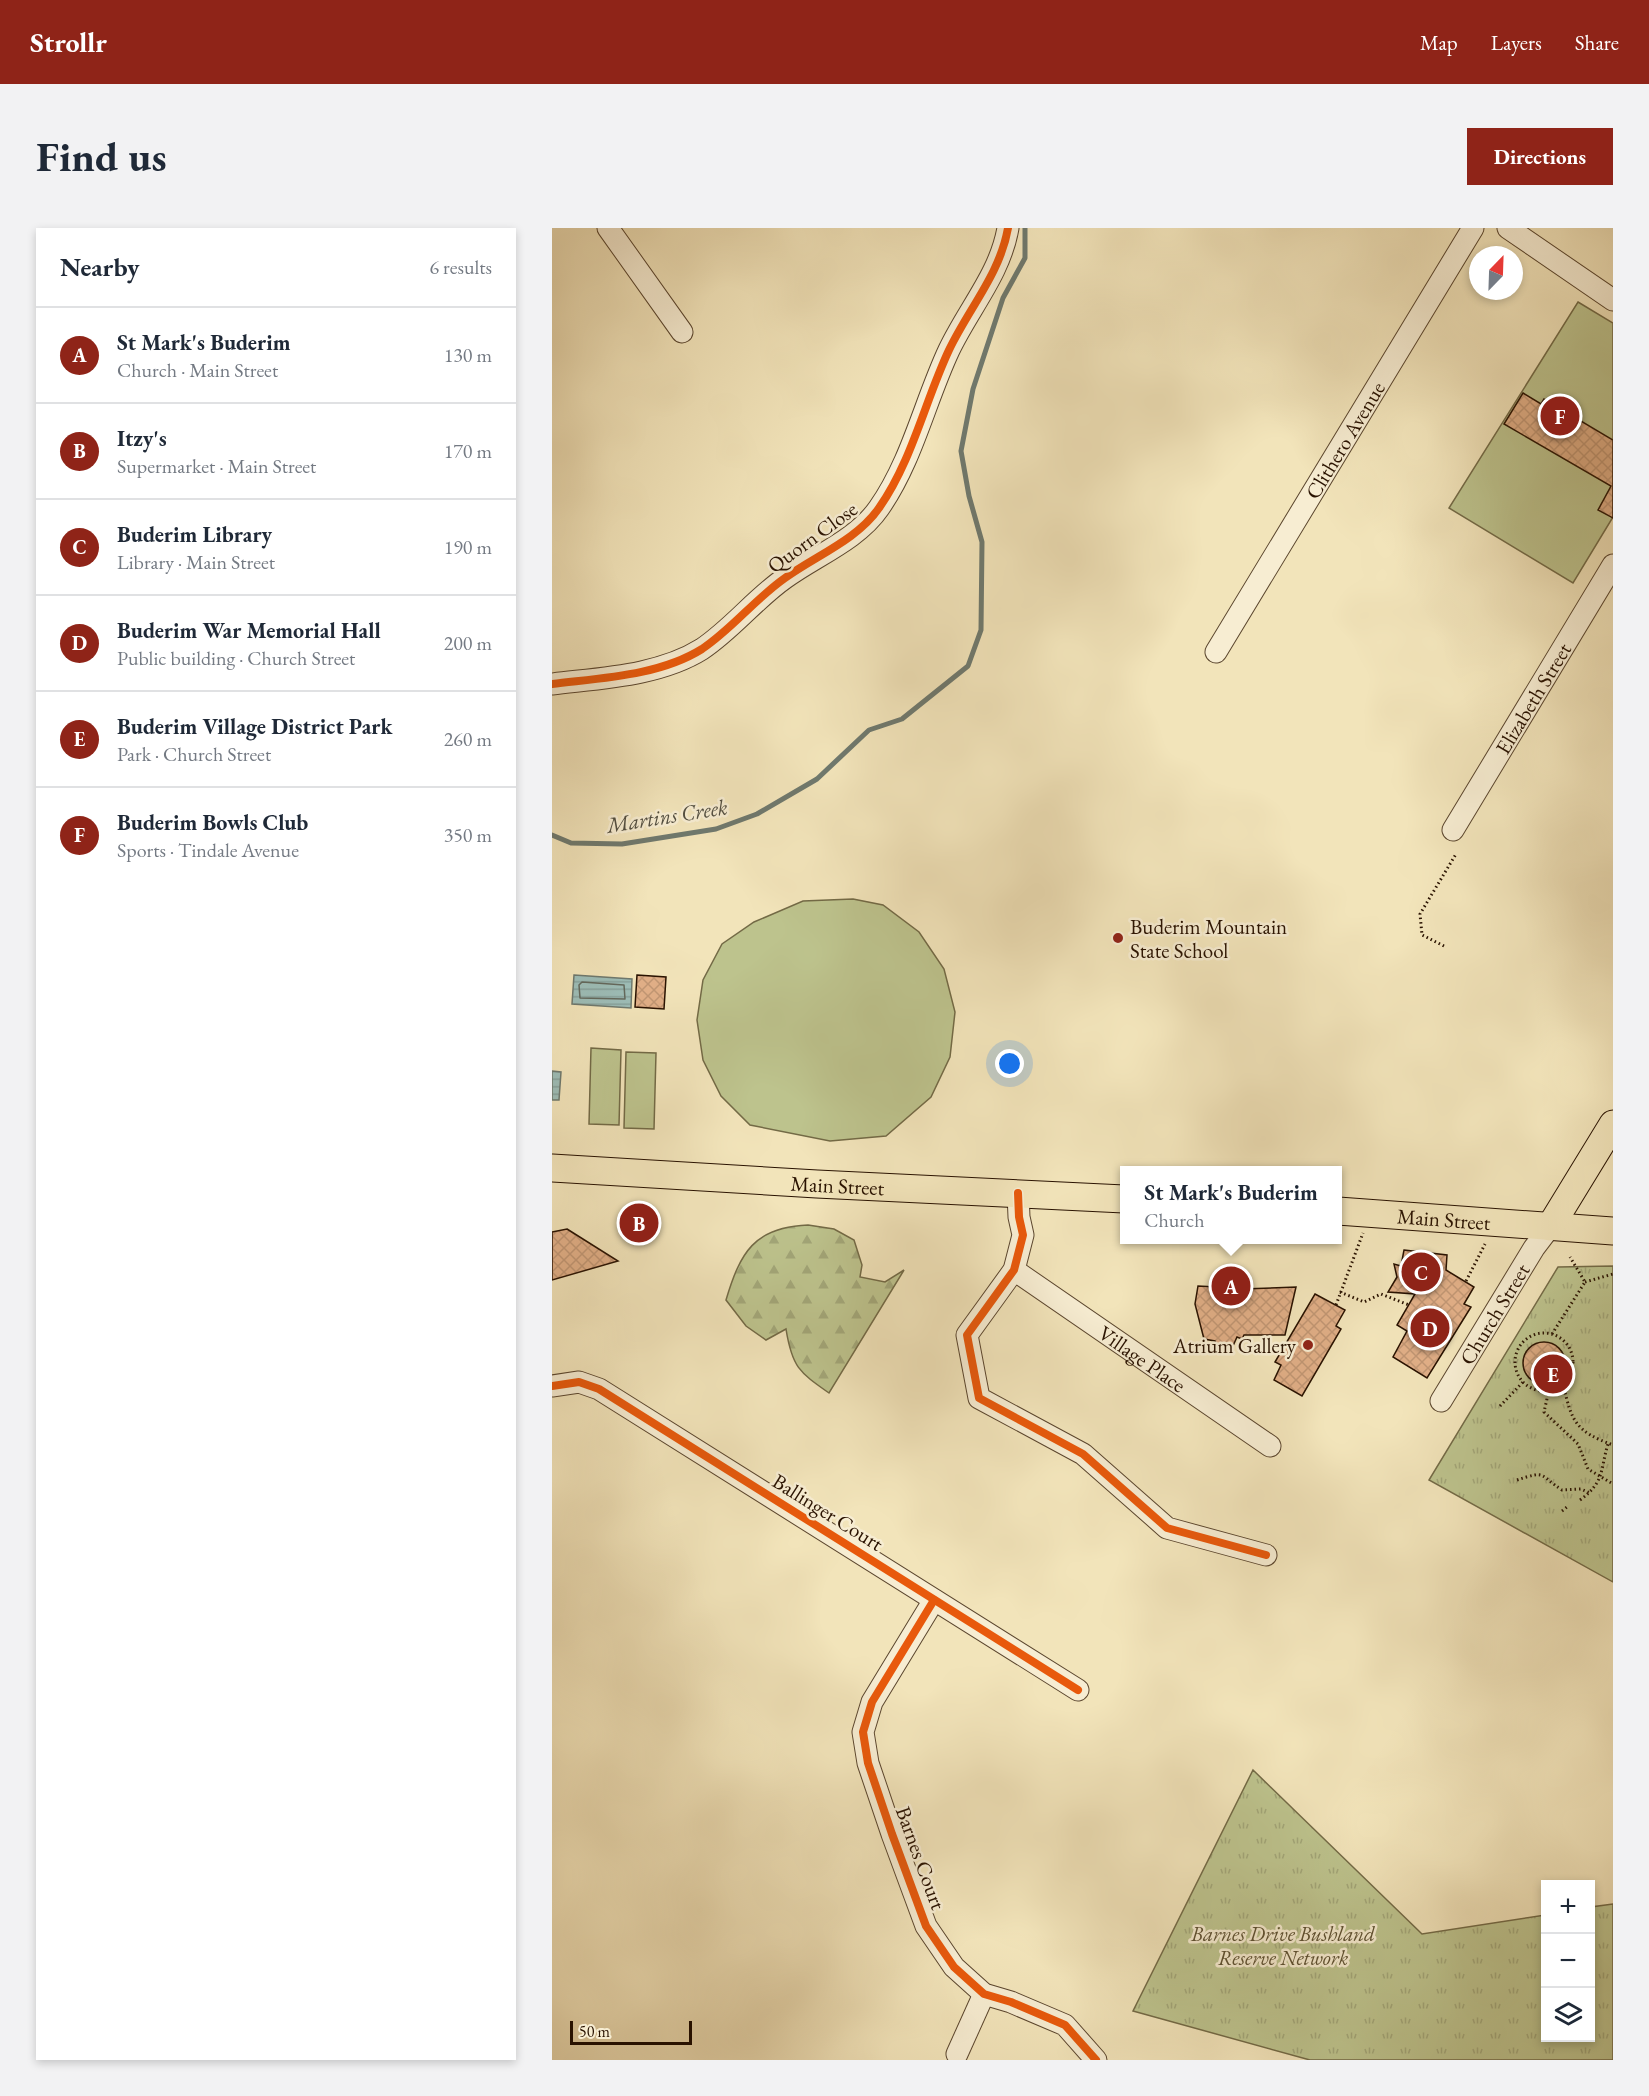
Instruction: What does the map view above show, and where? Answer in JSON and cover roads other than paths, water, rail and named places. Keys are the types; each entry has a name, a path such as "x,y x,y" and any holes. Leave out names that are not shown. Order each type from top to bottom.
{"main road":[{"path":"1550,1227 1613,1124"},
{"name":"Main Street","path":"552,1168 1120,1199"},
{"name":"Main Street","path":"1342,1211 1613,1231"}],"street":[{"path":"608,228 682,332"},
{"name":"Quorn Close","path":"552,684 645,670 674,662 702,649 784,578 864,524 879,509 902,469 936,377 957,332 994,274 1005,247 1008,228"},
{"name":"Clithero Avenue","path":"1216,652 1473,228"},
{"path":"1508,228 1613,300"},
{"name":"Elizabeth Street","path":"1452,830 1613,565"},
{"path":"1018,1193 1018,1217 1023,1235 1014,1270 967,1335 979,1398 1083,1454 1167,1528 1266,1555"},
{"name":"Church Street","path":"1441,1401 1534,1248 1550,1227"},
{"name":"Village Place","path":"1014,1270 1270,1446"},
{"name":"Ballinger Court","path":"552,1386 579,1382 599,1389 1078,1690"},
{"name":"Barnes Court","path":"934,1600 872,1702 863,1732 868,1763 926,1926 954,1967 984,1995 1011,2002 1065,2025 1096,2060"},
{"path":"957,2054 984,1995"}],"water":[{"path":"574,975 632,979 631,1008 572,1004"},
{"path":"552,1071 561,1072 559,1100 552,1100"}],"waterway":[{"name":"Martins Creek","path":"552,835 571,843 622,844 716,829 757,814 817,779 869,730 902,719 968,666 981,630 982,542 969,496 961,451 973,389 1003,298 1025,258 1025,228"}],"place":[{"name":"Buderim Bowls Club","path":"1560,416"},
{"name":"Buderim Mountain State School","path":"1118,938"},
{"name":"Itzy's","path":"639,1223"},
{"name":"Buderim Library","path":"1421,1272"},
{"name":"St Mark's Buderim","path":"1231,1286"},
{"name":"Buderim War Memorial Hall","path":"1430,1328"},
{"name":"Atrium Gallery","path":"1308,1345"},
{"name":"Buderim Village District Park","path":"1553,1374"}],"park label":[{"name":"Barnes Drive Bushland Reserve Network","path":"1283,1945"}]}
